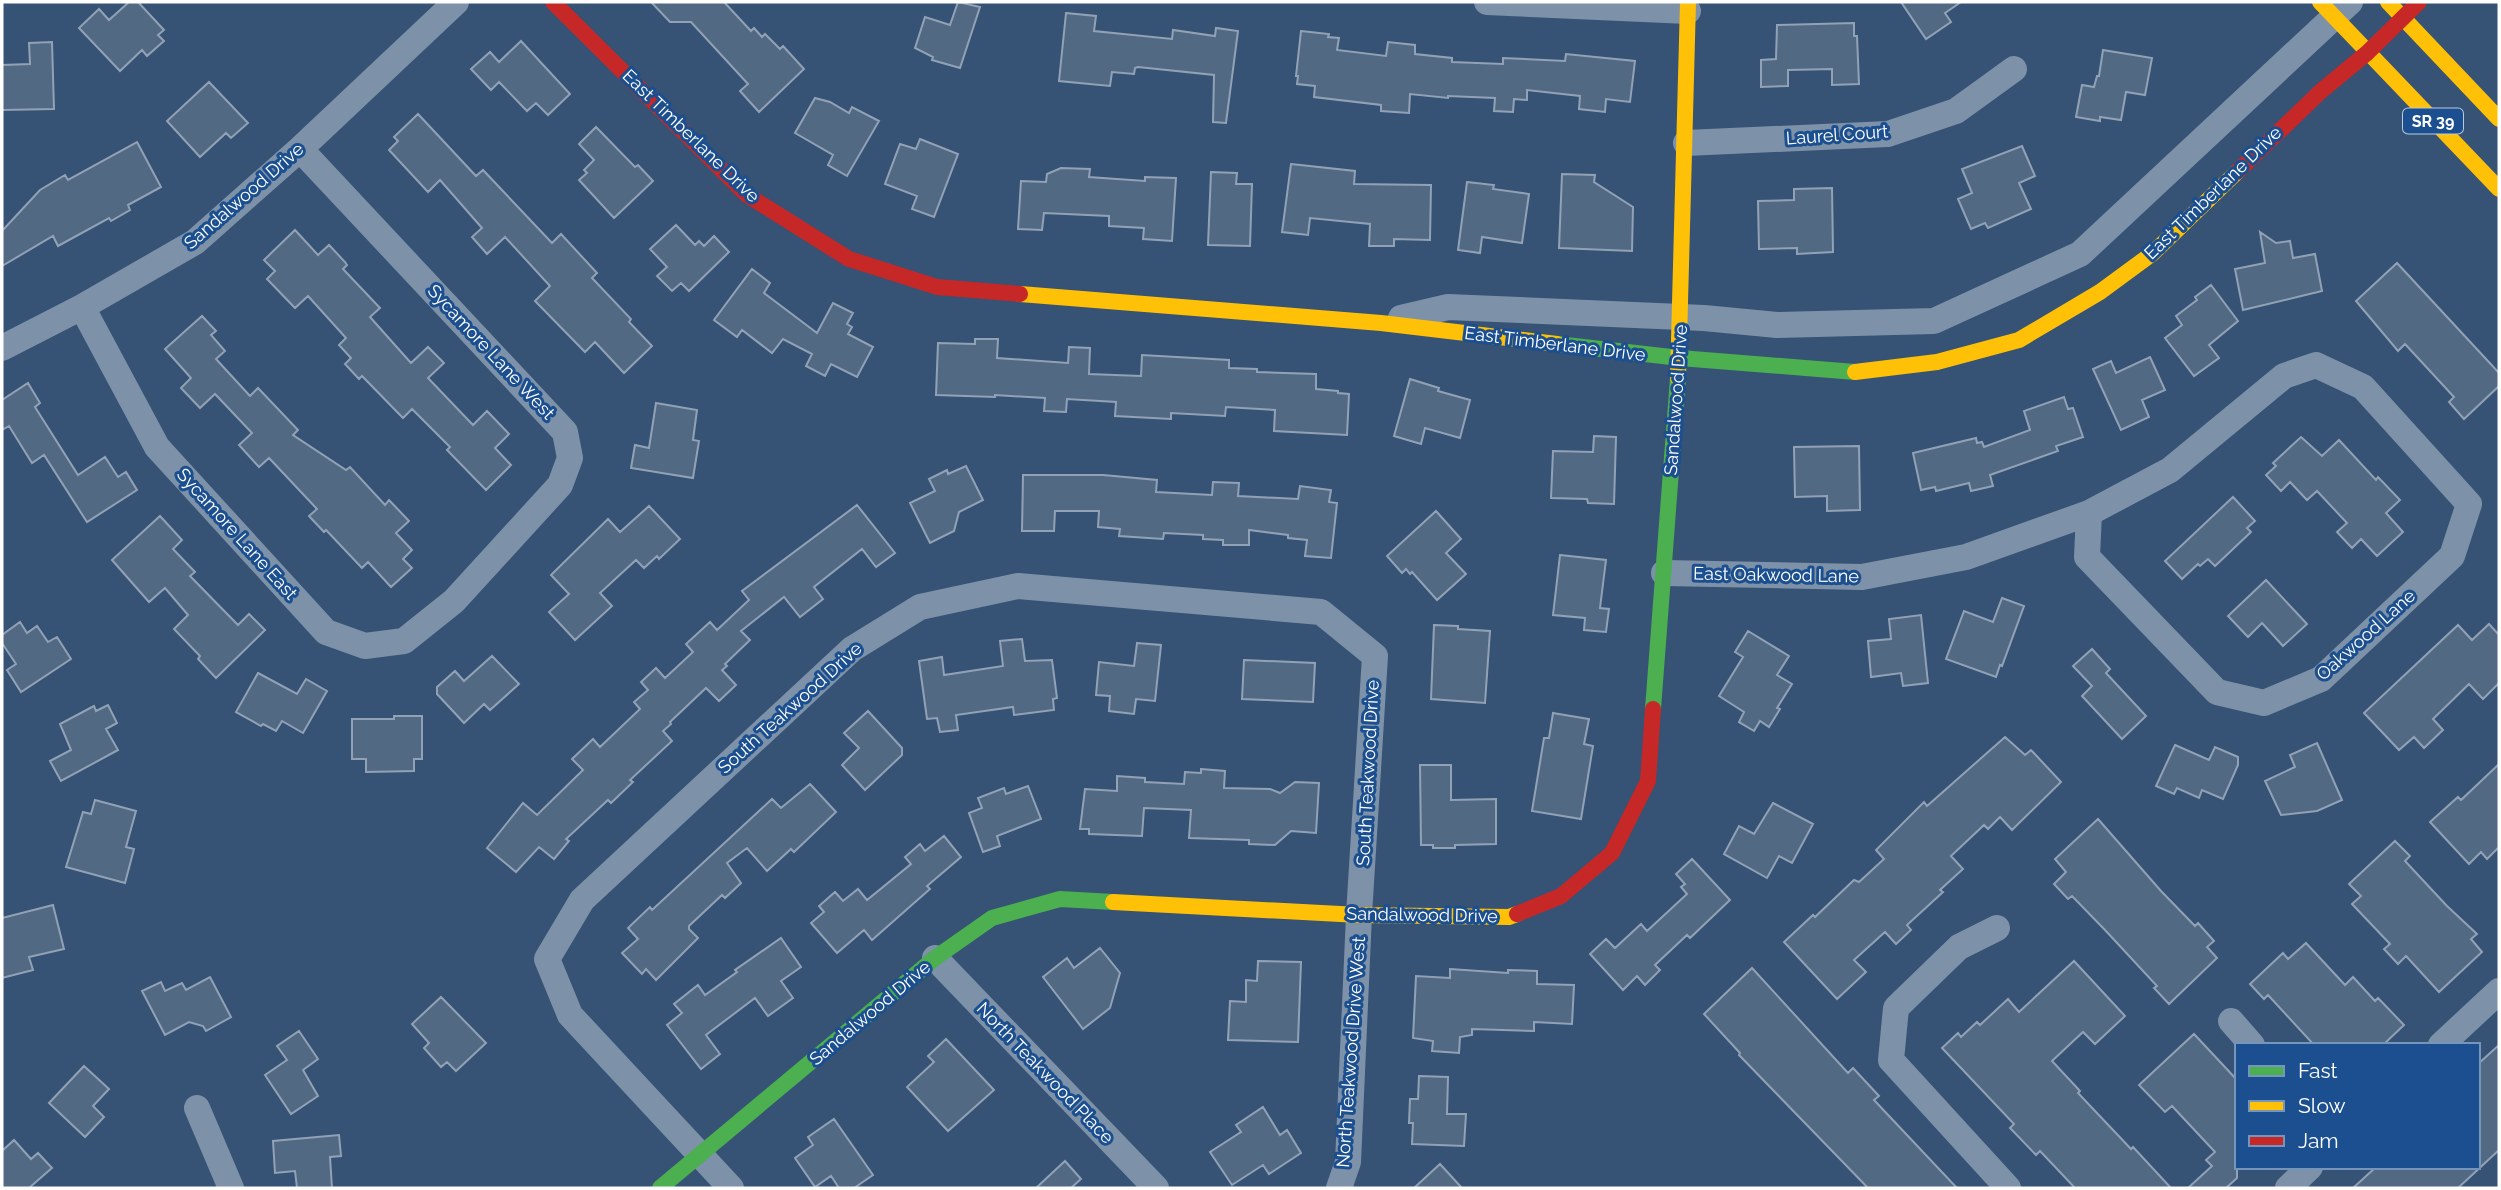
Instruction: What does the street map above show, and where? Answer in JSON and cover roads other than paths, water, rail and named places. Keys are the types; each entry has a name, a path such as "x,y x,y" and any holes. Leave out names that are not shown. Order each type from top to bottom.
{"street":[{"name":"Sandalwood Drive","path":"2,348 82,307 195,242 300,149 456,2"},
{"name":"East Timberlane Drive","path":"553,2 747,195 849,259 937,287 1381,323 1680,358 1847,373 1937,362 2019,340 2100,292 2153,253 2320,92 2367,53 2419,2"},
{"path":"1487,2 1688,7"},
{"name":"SR 39","path":"2388,2 2499,118"},
{"name":"Sandalwood Drive","path":"660,1188 935,958 992,918 1060,900 1359,915 1509,917 1561,896 1612,853 1648,781 1680,358 1688,7"},
{"name":"East Timberlane Drive","path":"1381,323 1448,307 1682,317 1777,325 1934,321 2080,254 2335,7"},
{"name":"SR 39","path":"2335,7 2367,53 2499,189"},
{"name":"Laurel Court","path":"1686,143 1888,134 1956,111 2014,69"},
{"name":"Sycamore Lane West","path":"300,149 565,432 570,458 560,485 454,601"},
{"name":"Sycamore Lane East","path":"82,307 157,447 326,632 365,646 404,641 454,601"},
{"name":"East Oakwood Lane","path":"1664,573 1862,577 1966,556 2089,513 2170,470 2284,376 2316,365 2363,387 2469,504"},
{"name":"Oakwood Lane","path":"2089,513 2087,557 2217,692 2264,703 2321,679 2452,556 2469,504"},
{"name":"South Teakwood Drive","path":"700,1156 570,1015 547,959 582,900 852,649 920,607 1018,586 1321,612 1375,656 1359,915"},
{"name":"North Teakwood Drive West","path":"1339,1188 1348,1162 1359,915"},
{"path":"1997,928 1959,947 1896,1008 1891,1060 2008,1188"},
{"name":"North Teakwood Place","path":"935,958 1156,1188"},
{"path":"2443,1043 2499,990"},
{"path":"2231,1021 2250,1043"},
{"path":"197,1108 231,1188"},
{"path":"700,1156 731,1188"},
{"path":"2288,1188 2308,1169"}]}
